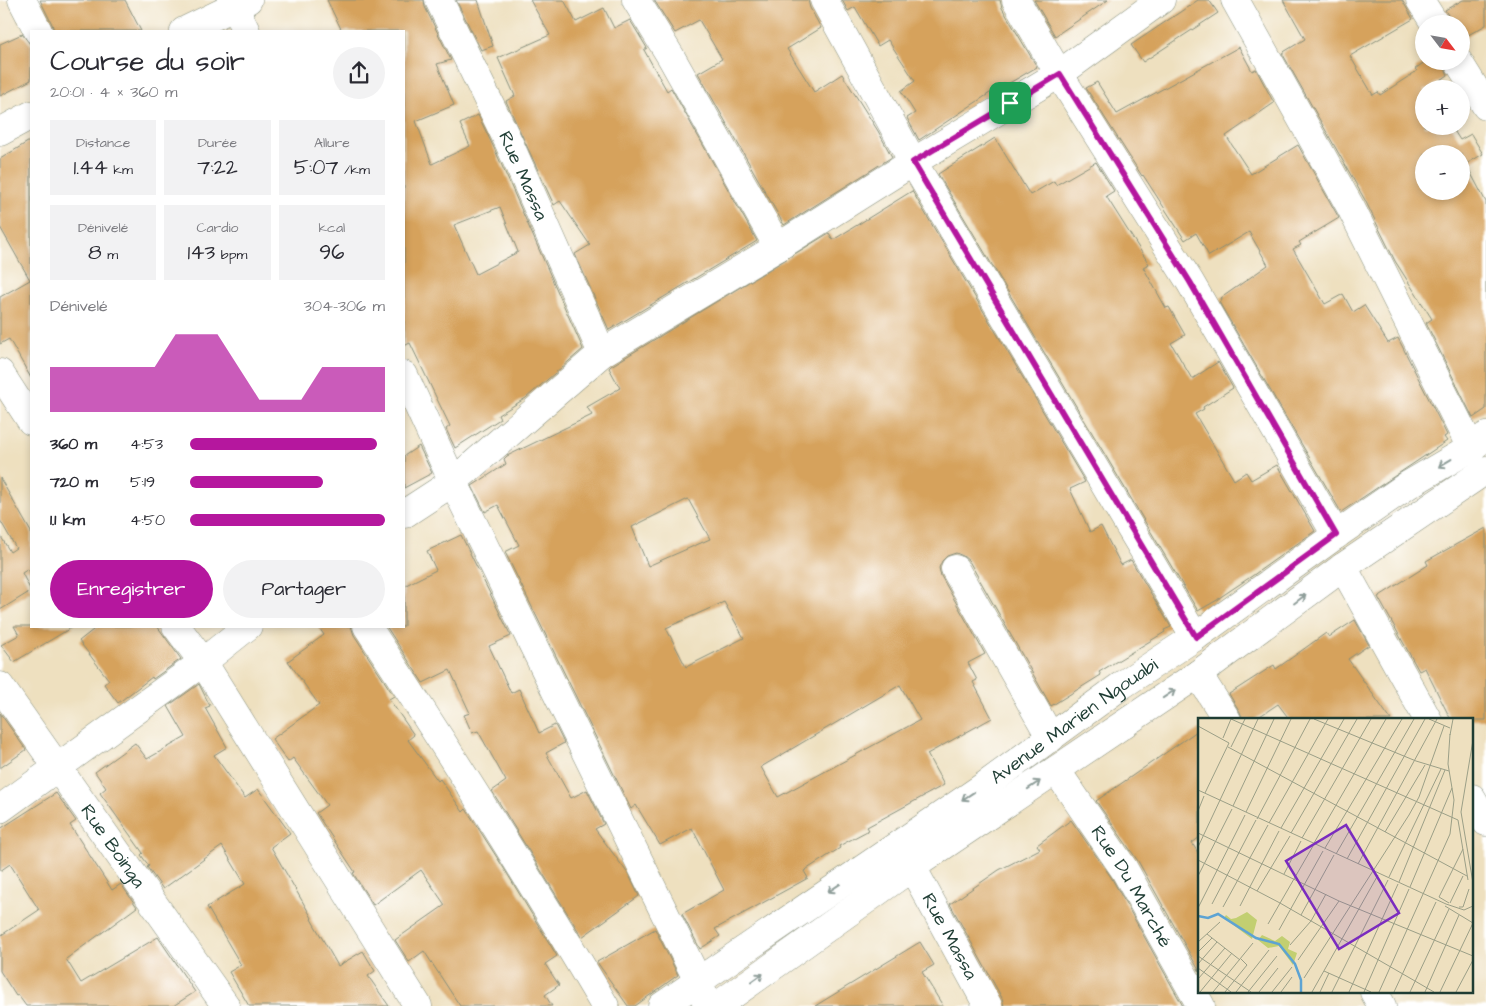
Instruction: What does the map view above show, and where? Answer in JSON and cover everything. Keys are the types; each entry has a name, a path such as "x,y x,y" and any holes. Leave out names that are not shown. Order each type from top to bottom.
{"street":[{"path":"22,0 37,30"},
{"name":"Rue Massa","path":"439,0 509,143 602,354"},
{"path":"636,0 671,57 778,247"},
{"path":"824,0 913,162 1196,637"},
{"path":"1016,0 1190,282 1336,535"},
{"path":"405,513 453,482 602,354 913,162 1060,74 1161,0"},
{"path":"1235,0 1479,442"},
{"path":"1420,0 1429,15"},
{"path":"186,30 238,2 246,30"},
{"path":"1464,70 1486,106"},
{"path":"0,132 30,116"},
{"path":"0,373 30,419"},
{"path":"405,377 453,482 698,981 708,1006"},
{"name":"Avenue Marien Ngouabi","path":"662,1006 980,789 1122,685 1196,637 1408,485 1479,442"},
{"path":"717,1006 912,867 1198,674 1343,567 1486,470"},
{"path":"1343,567 1427,718"},
{"path":"955,569 1051,738"},
{"path":"178,628 203,662 418,1006"},
{"path":"0,809 203,662 246,628"},
{"path":"369,628 541,897 605,1006"},
{"path":"1198,674 1226,718"},
{"name":"Rue Boinga","path":"0,686 56,768 226,1006"},
{"name":"Rue Du Marché","path":"1056,770 1124,869 1201,1006"},
{"path":"1474,801 1486,822"},
{"name":"Rue Massa","path":"912,867 988,1006"},
{"path":"1375,994 1382,1006"}],"building":[{"path":"40,0 125,0 140,30 54,30"},
{"path":"327,0 424,0 425,7 451,60 437,64 454,105 416,121 432,164 470,146 460,124 478,115 583,349 526,398 498,415 500,419 455,448 446,429 450,426 410,343 405,346 405,30 342,30","holes":["500,207 518,252 476,274 454,225"]},
{"path":"456,0 478,0 493,46 481,50"},
{"path":"530,0 564,0 576,22 604,8 614,28 630,20 647,48 644,50 667,91 671,88 757,241 609,330 575,254 590,245 560,201 554,205 506,101 515,96 498,58 550,35"},
{"path":"654,0 808,0 810,8 821,28 787,49 814,92 842,74 892,157 784,225 698,73 722,59 699,20 675,33"},
{"path":"842,0 1000,0 1002,8 1037,67 1006,85 1005,83 919,140 907,118 915,113 901,91 915,81 888,40 878,46 855,7 848,11"},
{"path":"1034,0 1108,0 1055,36"},
{"path":"1198,0 1209,0 1218,13 1143,62 1131,45"},
{"path":"1283,0 1402,0 1413,19 1350,56 1373,95 1378,92 1380,95 1416,70 1446,70 1448,75 1441,80 1415,80 1415,135 1457,135 1460,140 1471,134 1483,154 1470,162 1470,145 1415,145 1415,200 1470,200 1470,172 1486,202 1486,409 1473,418 1426,323 1432,319 1395,261 1365,200 1282,53 1305,39"},
{"path":"1463,0 1486,0 1486,25 1470,34 1470,15 1448,15 1445,10"},
{"path":"22,34 30,44 30,81 0,96 0,44"},
{"path":"1239,47 1252,71 1256,69 1274,103 1226,136 1251,174 1298,145 1339,218 1299,242 1301,245 1293,249 1325,304 1343,294 1353,312 1364,305 1388,343 1398,338 1447,435 1444,437 1447,441 1341,512 1219,302 1222,300 1221,298 1268,265 1249,232 1209,256 1196,233 1185,240 1086,88 1097,82 1117,114"},
{"path":"995,138 1030,195 1054,181 1056,185 1096,162 1114,191 1106,196 1149,264 1143,267 1166,308 1169,307 1185,335 1171,343 1192,379 1218,362 1233,388 1195,414 1234,480 1246,472 1251,480 1277,465 1315,531 1219,599 1198,611 938,174"},
{"path":"30,141 30,280 0,227 0,159"},
{"path":"912,191 1085,482 1070,489 1090,532 1101,526 1121,565 1131,560 1171,627 1099,672 1101,675 1051,706 969,561 956,553 947,556 939,568 941,576 985,654 968,663 977,680 973,682 992,718 927,754 944,785 867,827 869,830 839,846 840,848 804,871 808,878 715,929 720,936 700,949 682,914 724,890 692,828 660,845 636,805 631,809 505,552 519,545 498,505 485,512 472,486 506,464 504,459 507,456 592,415 587,407 620,388 609,368 611,366 829,233 833,240","holes":["688,499 710,539 648,566 632,527","724,602 744,638 686,667 666,628","900,685 920,720 778,797 761,767"]},
{"path":"30,280 30,376 9,339 0,344 0,297"},
{"path":"419,446 432,473 405,487 405,455"},
{"path":"0,478 30,530 30,572 28,569 22,573 30,592 0,610 0,535 10,552 16,548 0,520"},
{"path":"1486,528 1486,720 1450,718 1425,668 1419,671 1378,597 1428,565 1426,561"},
{"path":"461,535 511,636 489,646 511,693 519,689 539,733 555,725 564,743 546,753 571,798 587,790 604,824 595,829 629,875 639,896 582,937 492,791 506,781 478,731 472,733 464,715 470,713 450,670 423,683 387,628 405,628 405,586 436,570 427,551"},
{"path":"1355,620 1369,645 1348,659 1390,718 1288,718 1278,704 1257,718 1242,718 1229,694 1274,665 1276,669 1326,633 1329,637"},
{"path":"14,626 71,628 14,662 1,645 19,635"},
{"path":"95,628 158,628 181,659 153,679 152,677 118,703 104,684 109,680 79,641"},
{"path":"319,628 352,628 354,635 394,696 389,699 414,735 408,740 438,781 440,779 463,812 466,809 505,870 557,956 545,964 559,985 545,995 552,1006 460,1006 424,951 409,962 395,940 445,905 421,870 373,905 353,873 355,872 316,813 327,805 293,758 288,762 272,739 319,705 288,661 324,635"},
{"path":"199,684 210,706 205,708 227,747 214,755 245,798 258,789 290,833 271,847 338,966 363,951 375,971 368,976 389,1006 249,1006 229,972 241,965 207,907 245,884 222,846 163,889 147,867 149,866 141,855 143,853 100,793 106,788 95,772 135,743 147,759 186,737 168,706"},
{"path":"0,713 26,750 0,768"},
{"path":"1198,730 1198,838 1192,843 1198,853 1198,968 1138,861 1096,801"},
{"path":"56,793 76,821 70,825 112,890 121,884 137,907 66,959 81,983 158,937 195,992 173,1006 26,1006 18,995 16,996 0,971 0,936 39,910 10,864 0,871 0,829"},
{"path":"1071,820 1111,877 1183,1006 1004,1006 1002,998 950,904 999,870 1040,849 1037,845"},
{"path":"655,929 678,975 635,1006 628,1006 597,962"},
{"path":"920,942 934,965 922,972 943,1006 815,1006"}],"route":[{"path":"1060,74 1190,282 1336,535 1263,586 1196,637 1045,387 913,162 1010,103 1060,74"}]}
